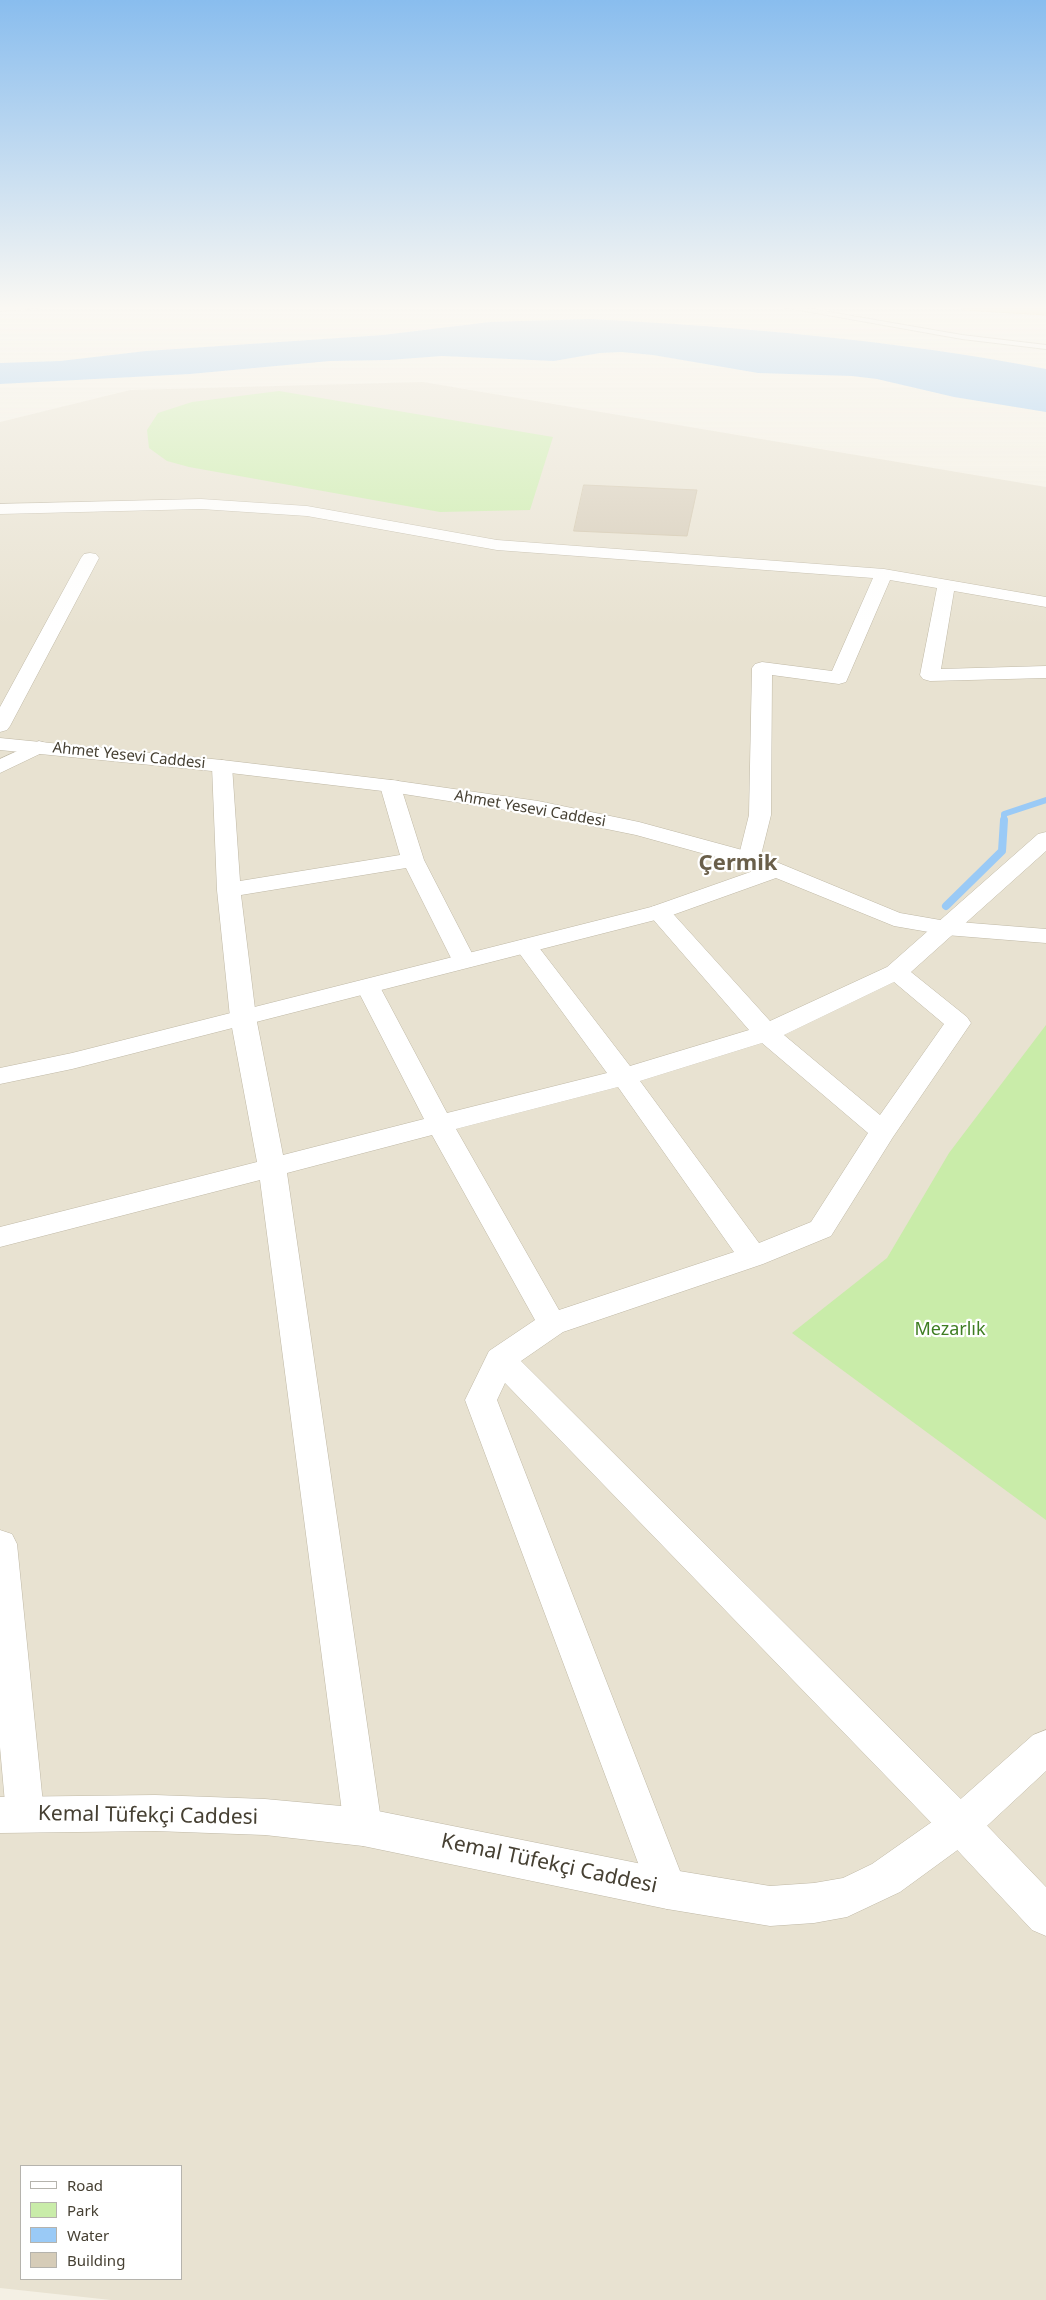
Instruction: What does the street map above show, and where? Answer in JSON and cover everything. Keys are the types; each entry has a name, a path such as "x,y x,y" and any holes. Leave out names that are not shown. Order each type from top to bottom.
{"street":[{"path":"0,509 201,504 307,511 497,545 884,574 1046,602"},
{"path":"0,726 90,558"},
{"path":"749,860 760,814 762,668 839,678 884,574"},
{"path":"946,586 930,675 1046,672"},
{"name":"Ahmet Yesevi Caddesi","path":"0,744 222,766 391,786 530,807 603,821 749,860 778,870 894,919 946,928 1040,938"},
{"path":"0,767 39,747"},
{"path":"222,766 228,890 243,1017 272,1167 363,1827"},
{"path":"391,786 413,860 464,961"},
{"path":"0,1237 624,1077 766,1033 896,972 1046,839"},
{"path":"228,890 413,860"},
{"path":"0,1076 72,1061 660,912 778,870"},
{"path":"660,912 766,1033 882,1131"},
{"path":"526,946 624,1077 753,1257"},
{"path":"667,1889 481,1400 500,1359 552,1324 753,1257 821,1229 882,1131 958,1023 896,972"},
{"path":"368,986 440,1125 552,1324"},
{"path":"500,1359 960,1825 1046,1916"},
{"path":"0,1544 13,1815"},
{"name":"Kemal Tüfekçi Caddesi","path":"13,1815 155,1813 265,1817 363,1827 667,1889 770,1906 814,1903 847,1897 886,1878 960,1825 1046,1746"}],"shaded area":[{"path":"35,413 609,413 1046,487 1046,2300 111,2300 0,2288 0,422"}],"green space":[{"path":"158,413 412,413 553,437 530,510 440,512 189,467 167,461 149,448 147,430"},
{"name":"Mezarlık","path":"1046,1025 1046,1520 792,1333 887,1258 949,1153"}],"building":[{"path":"584,485 697,490 687,536 574,531"}],"waterway":[{"path":"1004,820 1004,814 1046,800"},
{"path":"946,906 1002,851 1004,820"}],"district":[{"name":"Çermik","path":"738,864"}]}
